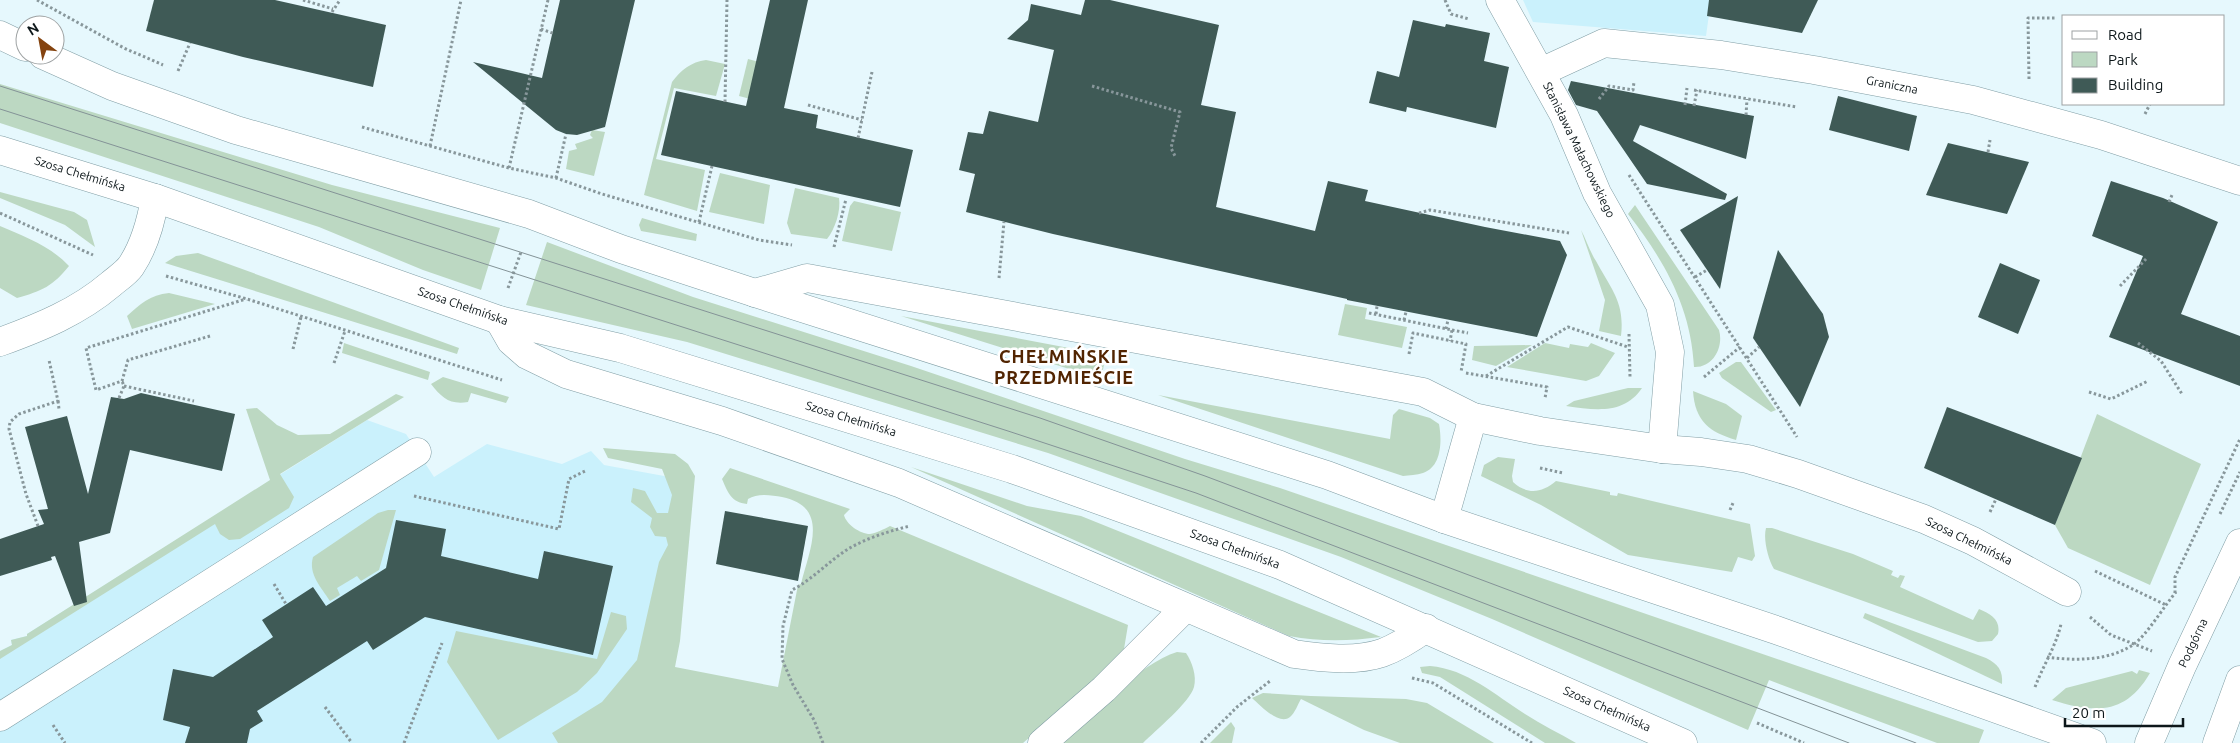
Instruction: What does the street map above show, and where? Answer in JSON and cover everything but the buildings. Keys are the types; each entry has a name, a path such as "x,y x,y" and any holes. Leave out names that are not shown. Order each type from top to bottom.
{"street":[{"name":"Stanisława Małachowskiego","path":"1500,0 1564,115 1597,193 1660,305 1670,352 1662,449"},
{"path":"0,35 15,42"},
{"name":"Graniczna","path":"1541,72 1604,43 1721,56 1814,70 1973,100 2108,137 2240,181"},
{"path":"65,65 112,86 236,130 528,214 621,249 755,293 1327,475 1444,519 1776,630 2092,743"},
{"name":"Szosa Chełmińska","path":"0,150 502,308 620,348 1012,469 1280,565 1683,743"},
{"path":"0,342 42,327 80,308 130,268 142,248 152,220 155,198"},
{"name":"Szosa Chełmińska","path":"755,293 807,278 1423,392 1473,418 1540,431 1662,449 1701,452 1748,459 1867,498 1973,540 2068,592"},
{"path":"502,308 511,341 527,355 566,374 722,421 899,483 1294,654 1316,657 1362,657 1382,653 1403,644 1426,628"},
{"path":"1444,519 1473,418"},
{"path":"0,717 417,452"},
{"name":"Podgórna","path":"2150,743 2182,666 2240,543"},
{"path":"1042,743 1104,689 1185,608"},
{"path":"2217,743 2240,680"}],"path":[{"path":"37,0 124,48 168,67"},
{"path":"303,0 332,11 340,0"},
{"path":"430,146 461,0"},
{"path":"509,168 548,0"},
{"path":"725,102 727,0"},
{"path":"2030,80 2028,18 2057,18"},
{"path":"541,29 555,34"},
{"path":"178,71 190,42"},
{"path":"173,69 186,74"},
{"path":"858,138 872,72"},
{"path":"1626,78 1643,81"},
{"path":"1599,99 1609,86 1633,90 1635,79"},
{"path":"1092,86 1180,112 1171,148 1175,156"},
{"path":"1678,87 1797,107"},
{"path":"1685,105 1687,88"},
{"path":"1694,106 1697,90"},
{"path":"1746,114 1747,99"},
{"path":"808,106 862,120"},
{"path":"356,126 509,168 556,178 602,194 758,240 795,246"},
{"path":"556,178 566,134"},
{"path":"699,222 712,166"},
{"path":"1627,171 1800,442"},
{"path":"832,253 846,199"},
{"path":"1419,213 1430,210 1569,233"},
{"path":"999,284 1004,222"},
{"path":"502,308 521,252"},
{"path":"2120,286 2147,258"},
{"path":"1695,277 1707,270"},
{"path":"122,381 96,390 86,348 247,299"},
{"path":"1376,314 1377,306"},
{"path":"1404,320 1406,312"},
{"path":"1369,313 1468,333"},
{"path":"293,349 301,317"},
{"path":"1446,329 1448,320"},
{"path":"1486,376 1568,326 1628,347"},
{"path":"1450,341 1452,330"},
{"path":"334,362 345,331"},
{"path":"1407,362 1413,333 1466,344 1461,372"},
{"path":"118,398 124,386 122,381 128,360 210,336"},
{"path":"2138,343 2161,361 2182,394"},
{"path":"1702,378 1740,347"},
{"path":"1746,358 1759,348"},
{"path":"49,359 59,409"},
{"path":"1452,371 1547,387 1545,401"},
{"path":"2089,392 2111,399 2148,381"},
{"path":"124,386 194,401"},
{"path":"38,526 26,494 9,429 10,422 19,414 58,401"},
{"path":"2034,688 2047,657 2070,660 2092,658 2114,653 2135,644 2175,593 2175,577 2240,439"},
{"path":"413,496 559,529 569,480 587,470"},
{"path":"1730,510 1733,503"},
{"path":"823,743 814,720 793,685 782,659 783,626 792,590 806,583 849,549 889,532 913,525"},
{"path":"2089,568 2166,605"},
{"path":"272,581 286,604"},
{"path":"2068,592 2074,602 2085,613 2112,635 2135,644"},
{"path":"404,743 442,643"},
{"path":"1200,743 1244,701 1274,678"},
{"path":"325,707 352,743"},
{"path":"51,722 65,743"},
{"path":"1757,723 1804,743"}],"shaded area":[{"path":"1523,0 1711,0 1706,36 1533,22"},
{"path":"367,420 406,434 434,477 487,444 562,464 591,451 604,465 686,480 635,743 0,743 0,651 12,645 11,640 27,636 27,634"}],"green space":[{"path":"748,59 792,71 781,107 739,96"},
{"path":"706,60 725,64 716,96 674,88 656,159 705,170 697,211 644,195 672,82 687,67"},
{"path":"0,84 332,185 500,228 481,290 423,270 319,227 0,123"},
{"path":"592,130 605,132 594,176 566,169 569,151 577,149 575,144 593,138 590,135"},
{"path":"720,173 770,185 764,224 709,212"},
{"path":"795,188 839,198 837,220 827,239 791,234 787,223"},
{"path":"0,192 74,212 87,220 95,247 65,225 0,198"},
{"path":"854,201 901,212 892,251 842,241 850,206"},
{"path":"1635,205 1719,330 1720,343 1716,355 1707,364 1694,367 1692,345 1687,324 1673,285 1653,249 1628,214"},
{"path":"642,218 697,234 696,241 641,231 639,225"},
{"path":"0,226 45,247 69,266 46,287 17,298 0,288"},
{"path":"1581,230 1592,254 1616,296 1621,314 1621,336 1599,331 1605,300"},
{"path":"547,242 693,297 911,366 1185,459 1280,488 1984,730 1979,743 1937,743 1769,680 1748,730 1492,619 1341,557 1048,453 687,342 526,305"},
{"path":"198,253 459,348 457,354 165,263 176,256"},
{"path":"169,293 215,304 132,329 127,316 146,301"},
{"path":"1345,304 1367,308 1365,319 1407,327 1402,348 1338,335"},
{"path":"901,316 1106,355 1101,379"},
{"path":"344,343 430,372 428,380 342,353"},
{"path":"1545,343 1569,348 1570,344 1588,347 1591,343 1615,353 1599,376 1586,381 1507,367"},
{"path":"1532,345 1496,366 1472,360 1474,346"},
{"path":"1736,362 1741,362 1776,410 1771,412 1722,378 1719,373"},
{"path":"443,377 509,397 506,403 471,393 468,402 451,401 443,397 431,384"},
{"path":"1628,388 1642,388 1635,397 1618,407 1588,409 1566,406 1574,401"},
{"path":"1693,391 1726,404 1742,416 1736,440 1718,433 1705,424 1697,410"},
{"path":"396,394 404,397 280,474 294,497 289,508 240,539 229,540 220,534 215,524 0,659 0,651 12,645 11,640 27,636 27,634 270,480 246,409 257,408 277,425 298,435 330,434"},
{"path":"1158,395 1390,439 1393,415 1399,409 1430,418 1439,424 1439,452 1434,465 1429,470 1421,474 1403,476"},
{"path":"2097,414 2201,464 2150,585 2068,548 2055,525"},
{"path":"603,448 675,454 688,464 695,476 680,641 675,667 778,687 798,585 801,584 811,544 812,520 807,510 797,502 782,497 760,495 748,499 747,504 737,501 728,493 722,479 730,468 850,509 844,515 845,518 850,525 866,534 880,531 890,526 1128,625 1124,649 1111,667 1023,743 558,743 552,733 602,702 637,660 659,562 668,545 666,537 655,536 650,527 652,518 631,502 633,488 645,491 657,513 668,513 672,495 662,469 608,458"},
{"path":"1498,457 1515,459 1512,476 1513,482 1529,491 1540,490 1556,481 1610,492 1610,495 1617,496 1618,493 1750,524 1755,556 1752,561 1738,557 1732,572 1628,555 1541,505 1481,476 1484,465"},
{"path":"911,467 1027,506 1081,516 1381,637 1335,640 1289,636"},
{"path":"396,510 379,570 361,581 357,576 337,588 340,595 330,601 314,575 312,569 313,557 378,513"},
{"path":"1766,528 1772,528 1853,554 1893,571 1891,575 1898,578 1900,575 1905,576 1900,587 1973,620 1979,609 1994,618 1999,629 1998,634 1992,641 1978,642 1774,569 1767,549"},
{"path":"611,612 626,616 627,629 597,673 577,692 498,740 447,662 456,631 597,659"},
{"path":"1865,613 1986,658 1999,668 2002,675 2002,684 1863,618"},
{"path":"1177,652 1186,653 1190,661 1194,674 1194,687 1179,708 1143,743 1061,743 1116,691 1147,667"},
{"path":"1420,667 1443,668 1468,677 1531,718 1576,743 1545,743 1440,677 1422,673"},
{"path":"2139,670 2150,673 2130,697 2119,704 2095,709 2052,700 2066,688 2132,671 2137,674"},
{"path":"1263,693 1406,699 1427,703 1494,743 1400,743 1364,730 1301,699 1290,717 1281,719 1270,714 1252,698"},
{"path":"1231,722 1235,728 1232,743 1210,743"}],"tram line":[{"path":"0,86 1040,418 1205,476 1916,743"},
{"path":"0,109 1008,431 1196,493 1849,743"}],"district":[{"name":"CHEŁMIŃSKIE PRZEDMIEŚCIE","path":"1064,367"}]}
